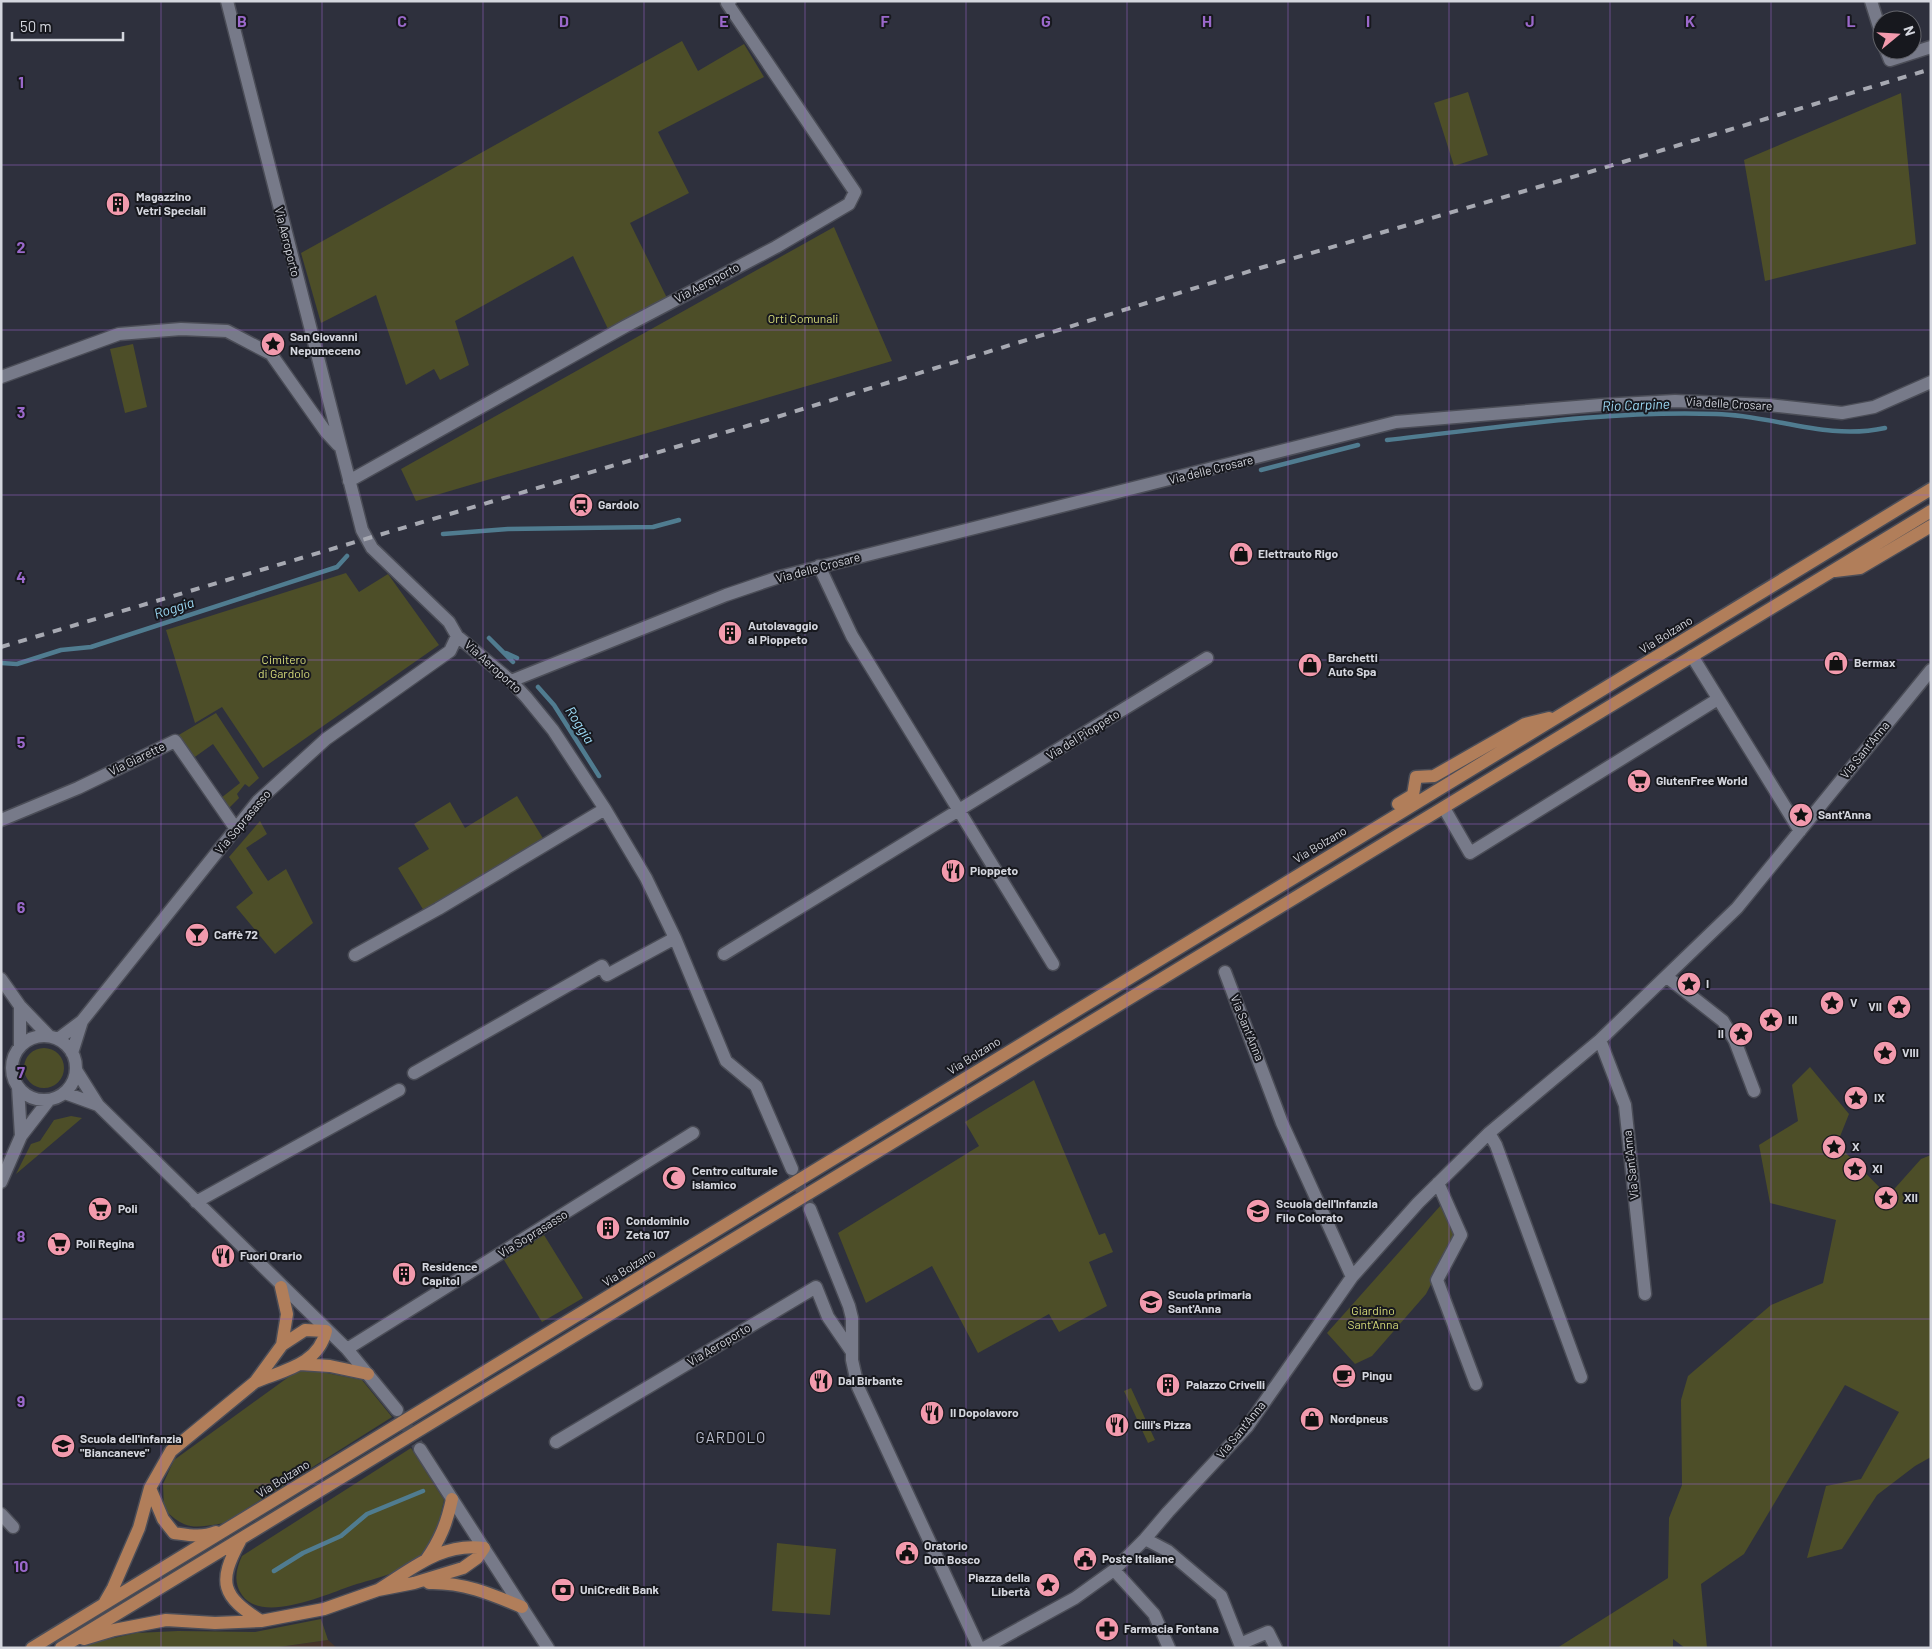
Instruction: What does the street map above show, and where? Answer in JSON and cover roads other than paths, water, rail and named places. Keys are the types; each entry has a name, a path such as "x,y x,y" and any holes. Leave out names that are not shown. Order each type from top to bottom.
{"main road":[{"name":"Via Bolzano","path":"32,1648 1931,489"},
{"path":"62,1647 1931,511"},
{"path":"1830,572 1860,568 1931,526"},
{"path":"1313,865 1322,849 1413,795 1416,777 1434,776 1525,724 1563,714"},
{"path":"281,1287 287,1314 282,1345"},
{"path":"104,1604 139,1528 150,1488 171,1450 255,1382 282,1345 305,1330 326,1331 323,1343 316,1354 300,1364 255,1382"},
{"path":"300,1364 330,1366 368,1374"},
{"path":"150,1488 163,1519 174,1533 190,1536 209,1535 235,1525"},
{"path":"425,1561 440,1540 448,1520 452,1499"},
{"path":"240,1540 229,1561 226,1581 229,1595 239,1607 261,1621"},
{"path":"62,1647 114,1630 166,1620 215,1623 261,1621 324,1609 378,1590 414,1583 463,1568 477,1558 484,1548 467,1546 445,1551 378,1590"},
{"path":"414,1583 449,1582 477,1588 522,1607"}],"street":[{"name":"Via Aeroporto","path":"227,1 365,540 449,622 457,636 511,680 553,730 606,809 646,878 676,938 726,1061 756,1086 792,1169"},
{"name":"Via Aeroporto","path":"349,482 626,326 776,247 850,204 855,192 727,3 730,1"},
{"path":"1,377 119,334 181,329 227,331 271,354 326,432 340,446"},
{"name":"Via delle Crosare","path":"511,680 726,594 819,566 1396,422 1601,405 1675,401 1769,405 1842,413 1874,407 1931,382"},
{"path":"819,566 852,636 1053,964"},
{"name":"Via Soprasasso","path":"20,1047 28,1040 38,1036 53,1038 82,1020 258,801 326,739 450,651 457,636"},
{"path":"1692,656 1800,831"},
{"name":"Via del Pioppeto","path":"724,954 1207,658"},
{"name":"Via Sant'Anna","path":"1114,1570 1145,1539 1247,1427 1352,1277 1438,1183 1489,1133 1600,1040 1737,908 1931,670"},
{"path":"1444,808 1470,853 1718,699"},
{"name":"Via Giarette","path":"1,820 78,788 175,741 236,829"},
{"path":"355,955 438,909 606,809"},
{"path":"414,1073 602,966 607,975 676,938"},
{"name":"Via Sant'Anna","path":"1225,972 1282,1123 1352,1277"},
{"path":"1667,977 1723,1022 1735,1042 1754,1091"},
{"path":"1,979 20,1006 53,1038 72,1053 76,1070 98,1105 281,1287 347,1349 397,1410"},
{"path":"20,1006 20,1047 12,1067 18,1087 21,1136"},
{"name":"Via Soprasasso","path":"72,1053 82,1020"},
{"name":"Via Sant'Anna","path":"1600,1040 1625,1106 1644,1294"},
{"path":"1,1182 21,1136 49,1100 65,1093 74,1081 76,1070"},
{"path":"18,1087 32,1098 49,1100"},
{"path":"196,1202 399,1090"},
{"path":"65,1093 98,1105"},
{"name":"Via Soprasasso","path":"347,1349 693,1133"},
{"path":"1489,1133 1496,1144 1581,1377"},
{"path":"1438,1183 1460,1235 1437,1280 1476,1384"},
{"name":"Via Aeroporto","path":"810,1209 849,1306 852,1318 852,1352 858,1387 979,1648"},
{"name":"Via Aeroporto","path":"556,1442 816,1287 828,1317 852,1352"},
{"path":"420,1449 548,1648"},
{"path":"1,1514 13,1527"},
{"path":"1145,1539 1168,1551 1221,1596 1240,1644 1268,1632 1276,1648"},
{"path":"984,1648 1075,1598 1114,1570 1154,1614 1169,1648"}],"waterway":[{"name":"Rio Carpine","path":"1387,440 1592,417 1675,413 1737,415 1821,430 1863,431 1885,428"},
{"name":"Rio Carpine","path":"1261,470 1358,445"},
{"path":"443,534 508,529 653,527 679,520"},
{"name":"Roggia","path":"1,663 17,664 61,650 91,647 337,567 347,556"},
{"name":"Roggia","path":"489,638 513,662"},
{"name":"Roggia","path":"506,653 517,658"},
{"name":"Roggia","path":"538,687 554,705 599,776"},
{"path":"274,1571 303,1553 341,1536 367,1514 423,1491"}],"tunnel":[{"path":"792,1169 810,1209"},
{"path":"398,1412 420,1449"}],"railway":[{"path":"1,647 767,420 1260,268 1583,174 1931,69"}],"place":[{"name":"Magazzino Vetri Speciali","path":"118,204"},
{"name":"San Giovanni Nepumeceno","path":"273,344"},
{"name":"Gardolo","path":"581,505"},
{"name":"Elettrauto Rigo","path":"1241,554"},
{"name":"Autolavaggio al Pioppeto","path":"730,633"},
{"name":"Bermax","path":"1836,663"},
{"name":"Barchetti Auto Spa","path":"1310,665"},
{"name":"GlutenFree World","path":"1639,781"},
{"name":"Sant'Anna","path":"1801,815"},
{"name":"Pioppeto","path":"953,871"},
{"name":"Caffè 72","path":"197,935"},
{"name":"I","path":"1689,984"},
{"name":"V","path":"1832,1003"},
{"name":"VII","path":"1899,1007"},
{"name":"III","path":"1771,1020"},
{"name":"II","path":"1741,1034"},
{"name":"VIII","path":"1885,1053"},
{"name":"IX","path":"1856,1098"},
{"name":"X","path":"1834,1147"},
{"name":"XI","path":"1855,1169"},
{"name":"Centro culturale islamico","path":"674,1178"},
{"name":"XII","path":"1886,1198"},
{"name":"Poli","path":"100,1209"},
{"name":"Scuola dell'Infanzia Filo Colorato","path":"1258,1211"},
{"name":"Condominio Zeta 107","path":"608,1228"},
{"name":"Poli Regina","path":"59,1244"},
{"name":"Fuori Orario","path":"223,1256"},
{"name":"Residence Capitol","path":"404,1274"},
{"name":"Scuola primaria Sant'Anna","path":"1151,1302"},
{"name":"Pingu","path":"1344,1376"},
{"name":"Dal Birbante","path":"821,1381"},
{"name":"Palazzo Crivelli","path":"1168,1385"},
{"name":"Il Dopolavoro","path":"932,1413"},
{"name":"Nordpneus","path":"1312,1419"},
{"name":"Cilli's Pizza","path":"1117,1425"},
{"name":"Scuola dell'infanzia \"Biancaneve\"","path":"63,1446"},
{"name":"Oratorio Don Bosco","path":"907,1553"},
{"name":"Poste Italiane","path":"1085,1559"},
{"name":"Piazza della Libertà","path":"1048,1585"},
{"name":"UniCredit Bank","path":"563,1590"},
{"name":"Farmacia Fontana","path":"1107,1629"}],"district":[{"name":"GARDOLO","path":"731,1438"}],"park label":[{"name":"Orti Comunali","path":"803,319"},
{"name":"Cimitero di Gardolo","path":"284,667"},
{"name":"Giardino Sant'Anna","path":"1373,1318"}]}
